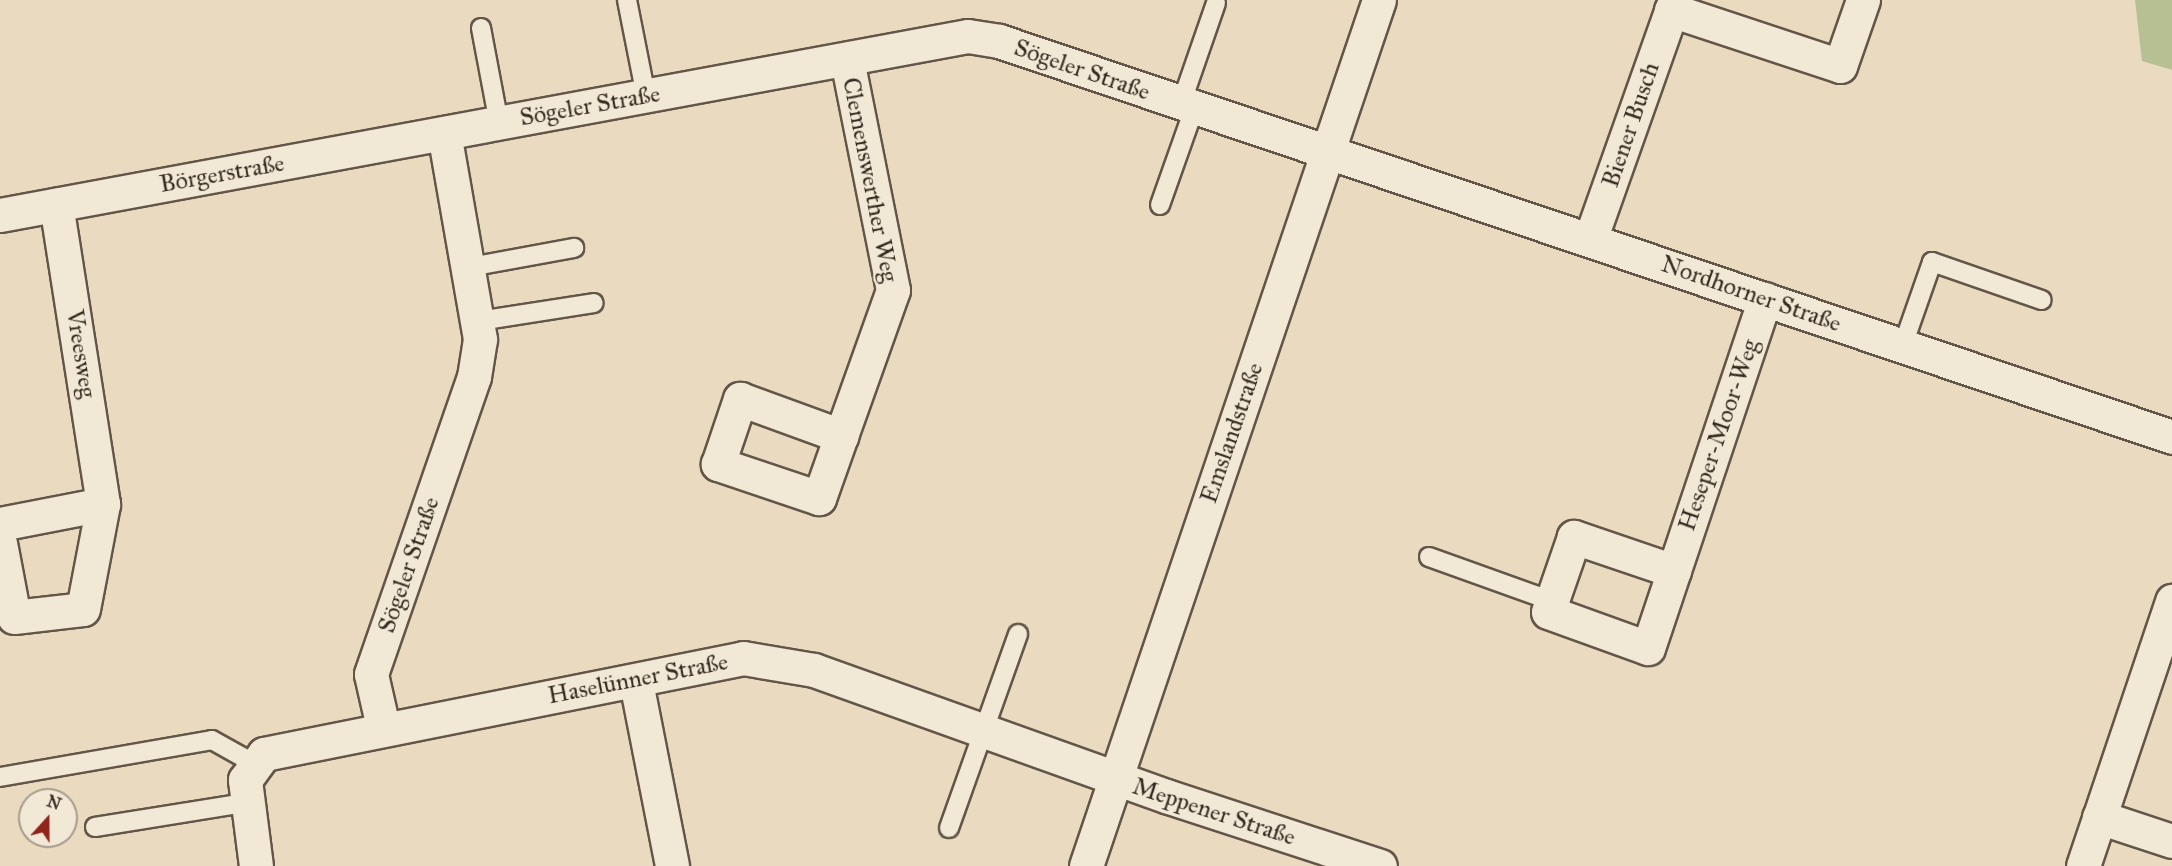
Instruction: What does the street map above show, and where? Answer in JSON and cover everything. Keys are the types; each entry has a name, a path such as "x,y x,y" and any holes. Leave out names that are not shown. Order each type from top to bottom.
{"street":[{"name":"Emslandstraße","path":"1086,866 1117,780 1379,0"},
{"name":"Biener Busch","path":"1590,240 1673,5 1840,66 1863,0"},
{"name":"Sögeler Straße","path":"383,727 371,674 474,377 479,321 444,133 968,36 999,41 1328,155"},
{"name":"Clemenswerther Weg","path":"841,436 893,290 847,59"},
{"name":"Börgerstraße","path":"0,215 444,133"},
{"name":"Nordhorner Straße","path":"1328,155 1590,240 2172,437"},
{"name":"Vreesweg","path":"0,543 14,617 83,609 103,504 56,205"},
{"name":"Heseper-Moor-Weg","path":"1552,601 1548,612 1648,648 1765,299"},
{"path":"0,524 103,504"},
{"path":"1552,601 1574,537 1674,571"},
{"path":"2083,866 2172,601"},
{"name":"Haselünner Straße","path":"255,764 264,754 383,727 636,682 742,658 814,670 1117,780"},
{"path":"636,682 672,866"},
{"path":"255,764 245,780 245,803 256,866"},
{"name":"Meppener Straße","path":"1117,780 1380,866"},
{"path":"2099,817 2172,841"}],"lane":[{"path":"627,0 646,96"},
{"path":"1160,205 1216,3"},
{"path":"481,28 499,123"},
{"path":"470,267 574,248"},
{"path":"1904,345 1932,262 2042,300"},
{"path":"479,321 594,303"},
{"path":"1429,557 1552,601"},
{"path":"949,828 1018,634"},
{"path":"0,777 212,740 255,764"},
{"path":"95,827 245,803"}],"green space":[{"path":"2135,0 2172,0 2172,70 2142,61"}]}
